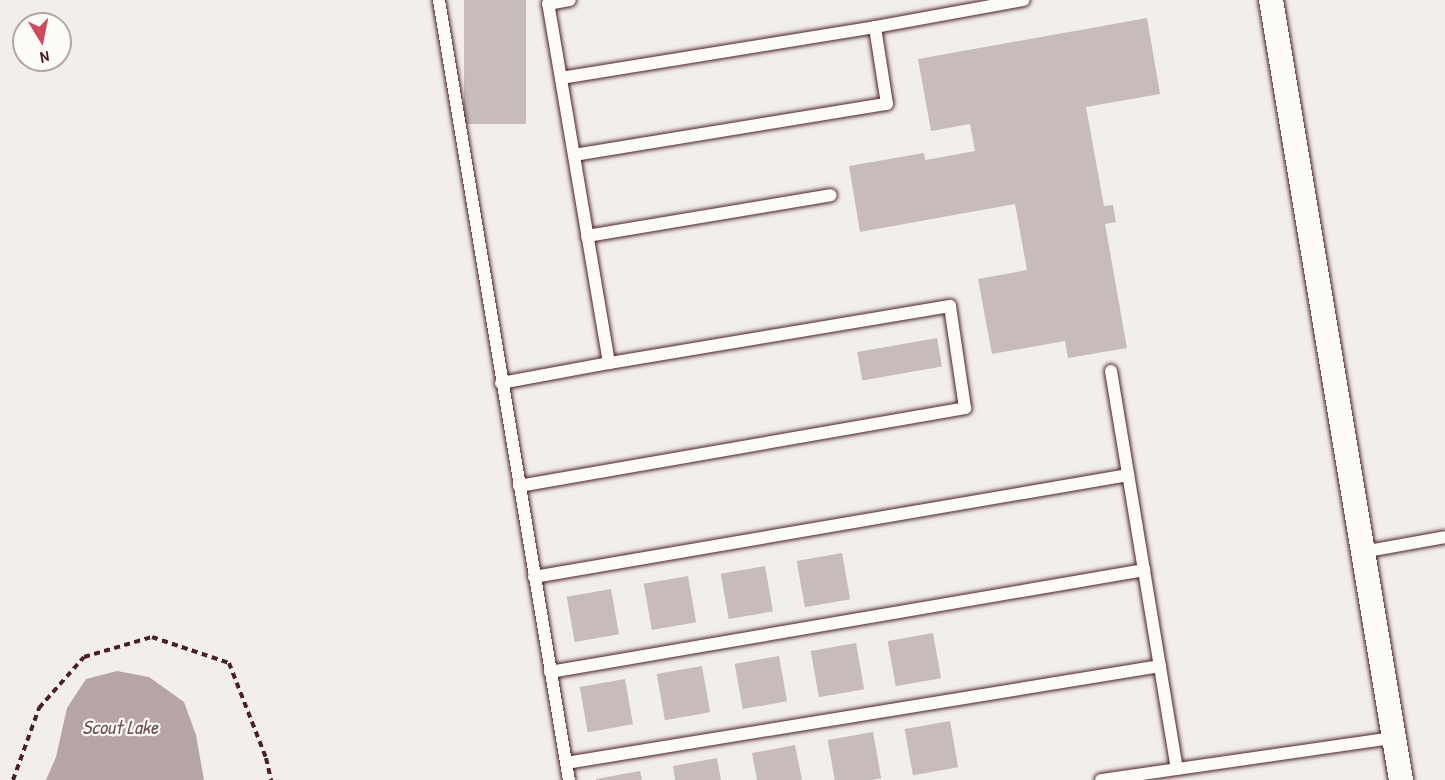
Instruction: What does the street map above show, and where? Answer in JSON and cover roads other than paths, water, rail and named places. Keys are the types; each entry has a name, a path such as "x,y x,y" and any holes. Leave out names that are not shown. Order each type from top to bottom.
{"street":[{"path":"1271,0 1401,780"}],"lane":[{"path":"439,0 568,780"},
{"path":"570,0 548,4 609,363"},
{"path":"561,78 875,27 1024,0"},
{"path":"574,155 887,104 875,27"},
{"path":"587,236 831,195"},
{"path":"501,383 950,306 965,408 519,486"},
{"path":"1111,370 1177,769"},
{"path":"534,577 1128,475"},
{"path":"1362,552 1445,537"},
{"path":"550,672 1144,570"},
{"path":"566,763 1160,666"},
{"path":"1101,780 1394,738"}],"water":[{"name":"Scout Lake","path":"117,671 149,677 184,702 196,735 204,780 46,780 56,757 67,708 86,679"}]}
